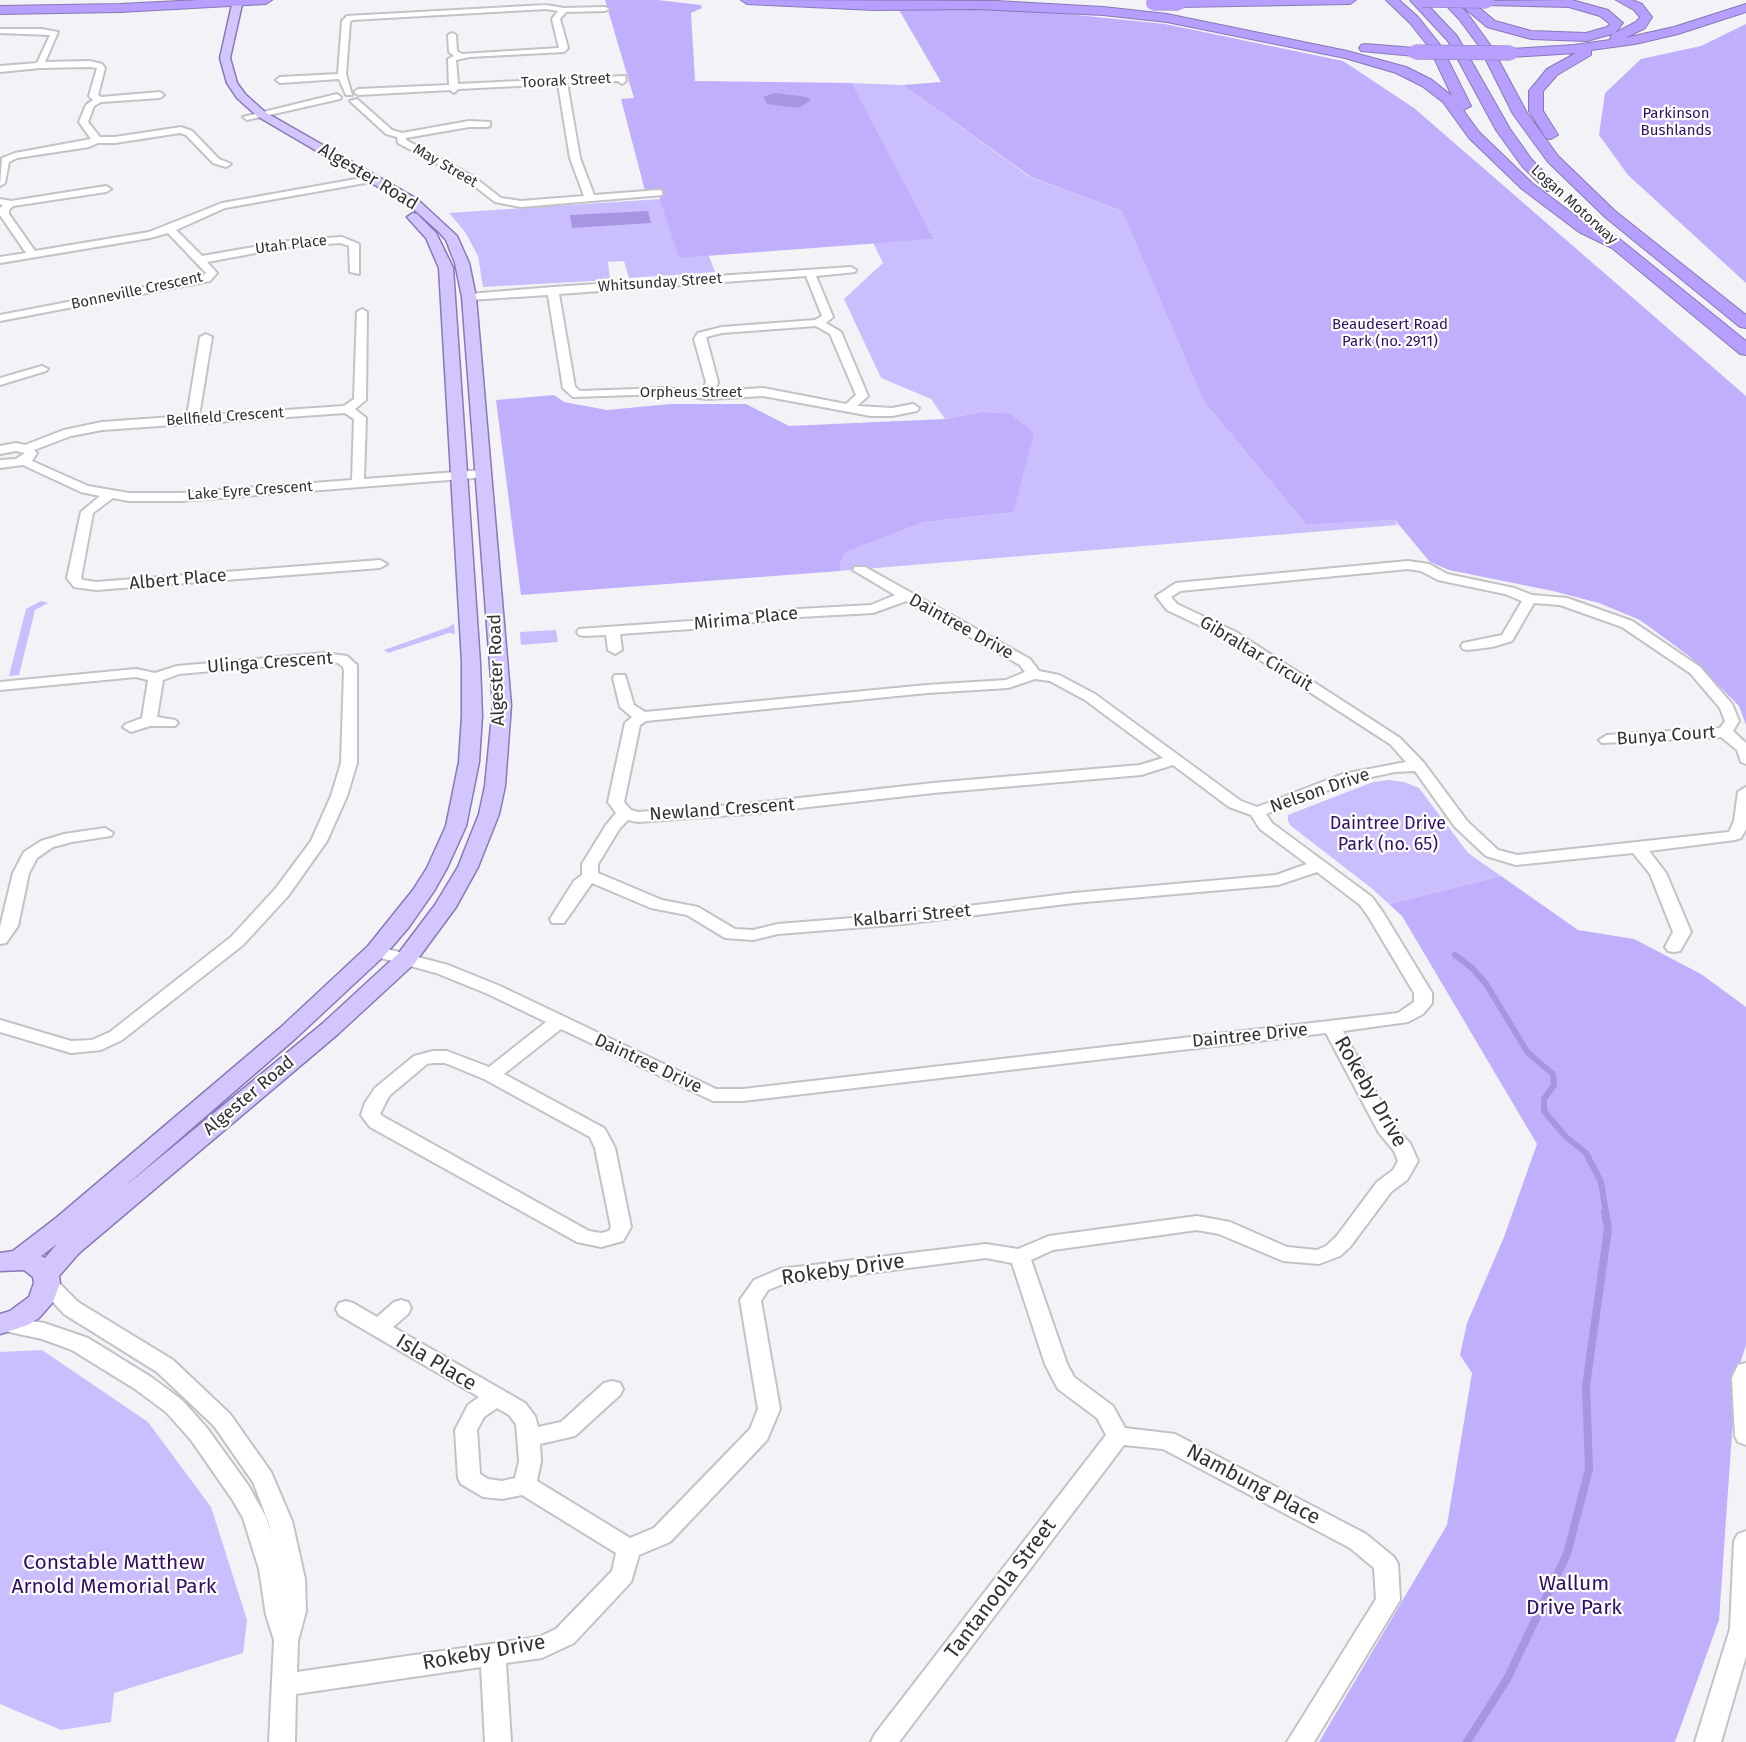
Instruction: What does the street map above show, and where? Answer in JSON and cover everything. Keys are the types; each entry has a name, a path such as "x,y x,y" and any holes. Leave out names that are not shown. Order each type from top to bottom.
{"highway":[{"path":"0,5 185,0"},
{"path":"0,10 130,8 266,0"},
{"path":"747,0 837,5 1350,0"},
{"path":"894,0 977,3 1147,15 1369,60 1401,70 1437,90 1448,99 1474,135 1515,176 1543,199 1584,229 1619,246"},
{"path":"1392,0 1414,20 1435,46 1482,141"},
{"name":"Logan Motorway","path":"1416,0 1453,39 1465,58 1493,116 1527,163 1566,202 1746,350"},
{"path":"1424,0 1487,1 1550,1 1581,6 1610,15 1616,21 1616,26 1607,32 1587,37 1531,35 1491,24 1462,0"},
{"name":"Logan Motorway","path":"1447,0 1463,16 1485,46 1520,114 1553,159 1610,214 1746,323"},
{"path":"1614,38 1641,25 1646,17 1638,7 1622,0"},
{"path":"1155,2 1214,21 1276,35 1342,45 1415,52 1511,53 1622,43 1678,30 1746,8"},
{"path":"1708,19 1702,26 1686,32 1552,72 1540,84 1535,98 1539,118 1561,148 1609,196 1746,309"},
{"path":"1573,75 1596,57"},
{"path":"1551,111 1554,127 1564,144"}],"main road":[{"name":"Algester Road","path":"10,1261 65,1224 288,1033 376,951 401,922 437,868 456,826 464,792 472,717 471,663 446,268 431,236 405,210 367,180 261,114 241,96 226,69 225,58 238,1"},
{"name":"Algester Road","path":"2,1324 30,1311 40,1302 47,1278 70,1246 330,1029 406,959 445,907 468,867 489,814 495,786 502,705 469,297 457,250 444,229 413,202 247,117 228,100"},
{"path":"448,299 469,297"},
{"path":"10,1261 40,1267 47,1278"}],"street":[{"path":"355,97 343,76 346,21 350,18 546,7 605,9"},
{"path":"454,88 452,59 459,56 564,48 556,19 564,9"},
{"path":"0,31 41,31 54,34 40,65"},
{"path":"452,34 453,52 459,56"},
{"path":"0,69 40,65 99,66 101,68 93,96 99,100"},
{"path":"280,80 343,76"},
{"name":"Toorak Street","path":"261,114 355,97 454,88 622,81 622,78 562,83"},
{"path":"562,83 575,158 590,199"},
{"path":"96,140 83,122 90,105 99,100 160,94"},
{"name":"Toorak Street","path":"247,117 337,96"},
{"name":"May Street","path":"337,96 337,99 355,97 389,132 402,135 401,141 471,179 498,200 521,204 659,194"},
{"path":"402,135 469,124 488,124"},
{"path":"0,183 2,160 15,156 89,144 96,140 115,140 181,130 189,133 216,161 226,165"},
{"path":"0,260 170,229 222,206 367,180"},
{"path":"33,255 4,214 5,202 106,189"},
{"name":"Bonneville Crescent","path":"0,318 206,279 212,273 170,229"},
{"name":"Utah Place","path":"200,260 294,243 342,240 354,244 355,272"},
{"name":"Whitsunday Street","path":"469,297 851,270"},
{"path":"708,395 712,382 700,339 702,335 722,330 818,323 828,317 809,272"},
{"name":"Orpheus Street","path":"553,290 569,388 573,392 588,396 664,391 708,395 763,392 848,408 892,412 913,408"},
{"path":"358,483 360,418 346,410 360,400 362,312"},
{"path":"818,323 835,332 862,396 848,408"},
{"path":"193,419 206,337"},
{"path":"0,382 42,369"},
{"name":"Bellfield Crescent","path":"25,455 92,427 346,410"},
{"path":"0,450 16,447 25,455 0,464"},
{"name":"Lake Eyre Crescent","path":"25,455 85,489 109,495 181,497 483,474"},
{"name":"Albert Place","path":"109,495 87,512 74,578 80,584 96,586 380,564"},
{"name":"Gibraltar Circuit","path":"1725,732 1732,721 1727,707 1695,670 1627,624 1562,601 1530,599 1509,591 1443,577 1424,567 1408,565 1176,587 1163,596 1172,607 1231,635 1395,741 1419,766 1461,824 1492,853 1516,860 1638,848 1735,835 1742,821 1746,792"},
{"name":"Daintree Drive","path":"376,951 442,969 494,990 713,1095 743,1095 1402,1018 1417,1010 1423,1003 1422,993 1376,914 1366,902 1266,825 1257,812 1235,804 1090,698 1054,678 1034,674 1025,662 860,570"},
{"name":"Mirima Place","path":"584,632 799,613 873,609 906,597"},
{"path":"1468,646 1492,643 1507,638 1530,599"},
{"path":"614,631 615,650"},
{"name":"Ulinga Crescent","path":"0,686 136,673 156,678 177,670 324,657 342,659 350,665 351,671 349,763 339,796 313,850 282,892 237,941 116,1036 95,1046 71,1047 0,1026"},
{"path":"620,678 627,707 642,717 927,689 1008,684 1034,674"},
{"path":"149,722 156,678"},
{"name":"Newland Crescent","path":"642,717 633,723 616,802 626,814 638,816 824,802 944,786 1141,770 1174,760"},
{"path":"131,727 149,722 170,723"},
{"path":"1725,732 1744,749 1746,759"},
{"name":"Bunya Court","path":"1607,740 1725,732"},
{"name":"Nelson Drive","path":"1257,812 1348,777 1419,766"},
{"path":"558,919 580,885 590,876 590,864 614,825 626,814"},
{"path":"0,939 9,926 21,873 30,855 58,840 105,833"},
{"path":"1638,848 1658,873 1682,932 1674,947"},
{"name":"Kalbarri Street","path":"590,876 657,904 692,911 731,934 753,935 778,929 870,920 903,920 1074,898 1278,880 1318,866"},
{"path":"491,1075 558,1022"},
{"name":"Rokeby Drive","path":"285,1685 542,1647 565,1636 623,1575 628,1549 662,1535 759,1434 769,1409 750,1300 761,1285 780,1277 986,1251 1020,1257 1049,1243 1197,1223 1223,1227 1283,1254 1319,1257 1333,1251 1343,1242 1384,1187 1400,1175 1408,1161 1403,1148 1389,1133 1332,1027"},
{"path":"447,1057 491,1075 597,1133 605,1148 621,1227 616,1236 602,1240 584,1237 377,1122 370,1115 372,1107 382,1092 421,1060 447,1057"},
{"path":"1020,1257 1056,1364 1066,1383 1105,1412 1118,1436"},
{"path":"47,1278 71,1308 165,1366 222,1420 263,1478 280,1521 293,1579 294,1611 286,1641 282,1742"},
{"name":"Isla Place","path":"346,1308 494,1398 517,1409 527,1422 529,1437 530,1461 525,1485 502,1490 483,1488 469,1478 466,1430 476,1411 494,1398"},
{"name":"Isla Place","path":"378,1328 400,1308"},
{"path":"2,1324 44,1331 80,1344 143,1383 180,1413 199,1434 240,1492 254,1517 272,1569 279,1615 286,1641"},
{"path":"1746,1371 1743,1378 1746,1436"},
{"path":"529,1437 567,1430 612,1389"},
{"name":"Tantanoola Street","path":"884,1742 1118,1436"},
{"name":"Nambung Place","path":"1118,1436 1167,1440 1358,1541 1386,1564 1388,1600 1300,1742"},
{"path":"525,1485 628,1549"},
{"path":"1708,1742 1742,1629 1746,1541"},
{"path":"493,1655 498,1742"}],"green space":[{"path":"605,0 657,0 701,5 702,8 691,13 695,81 852,83 934,239 679,258 657,190 645,191 621,99 634,98"},
{"name":"Beaudesert Road Park (no. 2911)","path":"899,10 1027,10 1165,24 1343,61 1414,108 1746,396 1746,725 1739,706 1689,656 1640,620 1599,603 1553,591 1449,570 1430,562 1395,520 1306,524 1204,402 1122,211 1031,177 903,85 941,82"},
{"name":"Parkinson Bushlands","path":"1746,24 1746,283 1628,175 1599,135 1605,93 1641,59 1701,46"},
{"path":"852,83 903,85 1030,177 1122,211 1204,402 1305,523 1395,520 1397,525 840,571 844,552 924,522 1013,512 980,412 945,419 931,399 881,378 844,299 883,263 873,243 934,239"},
{"path":"661,199 679,257 709,256 715,272 629,278 624,261 608,262 610,280 483,287 478,256 465,232 449,213"},
{"path":"554,395 564,402 607,410 671,404 746,404 789,426 945,419 980,412 1010,414 1034,433 1013,512 924,522 845,552 840,571 521,595 496,400"},
{"path":"41,601 48,603 35,610 19,675 9,676 26,609"},
{"path":"454,623 455,634 449,633 388,653 384,650 449,627"},
{"path":"556,630 558,642 521,645 520,632"},
{"name":"Daintree Drive Park (no. 65)","path":"1389,780 1404,782 1419,788 1468,853 1501,876 1389,904 1291,826 1288,821 1288,815 1373,782"},
{"name":"Wallum Drive Park","path":"1501,876 1578,930 1634,939 1701,974 1746,1007 1746,1345 1736,1376 1719,1620 1675,1742 1319,1742 1447,1525 1472,1373 1460,1355 1467,1323 1504,1237 1537,1144 1402,916 1389,904"},
{"name":"Constable Matthew Arnold Memorial Park","path":"42,1350 148,1422 211,1507 247,1620 243,1653 114,1693 111,1722 61,1730 0,1704 0,1352"}],"shaded area":[{"path":"775,93 807,97 811,100 799,108 767,104 763,97"},
{"path":"648,211 651,223 572,228 570,215"}],"waterway":[{"path":"1455,955 1472,968 1486,984 1528,1053 1553,1074 1554,1085 1544,1099 1544,1111 1566,1137 1586,1153 1601,1182 1606,1213"},
{"path":"1467,1742 1507,1679 1567,1554 1589,1469 1586,1386 1608,1229 1605,1212"}]}
